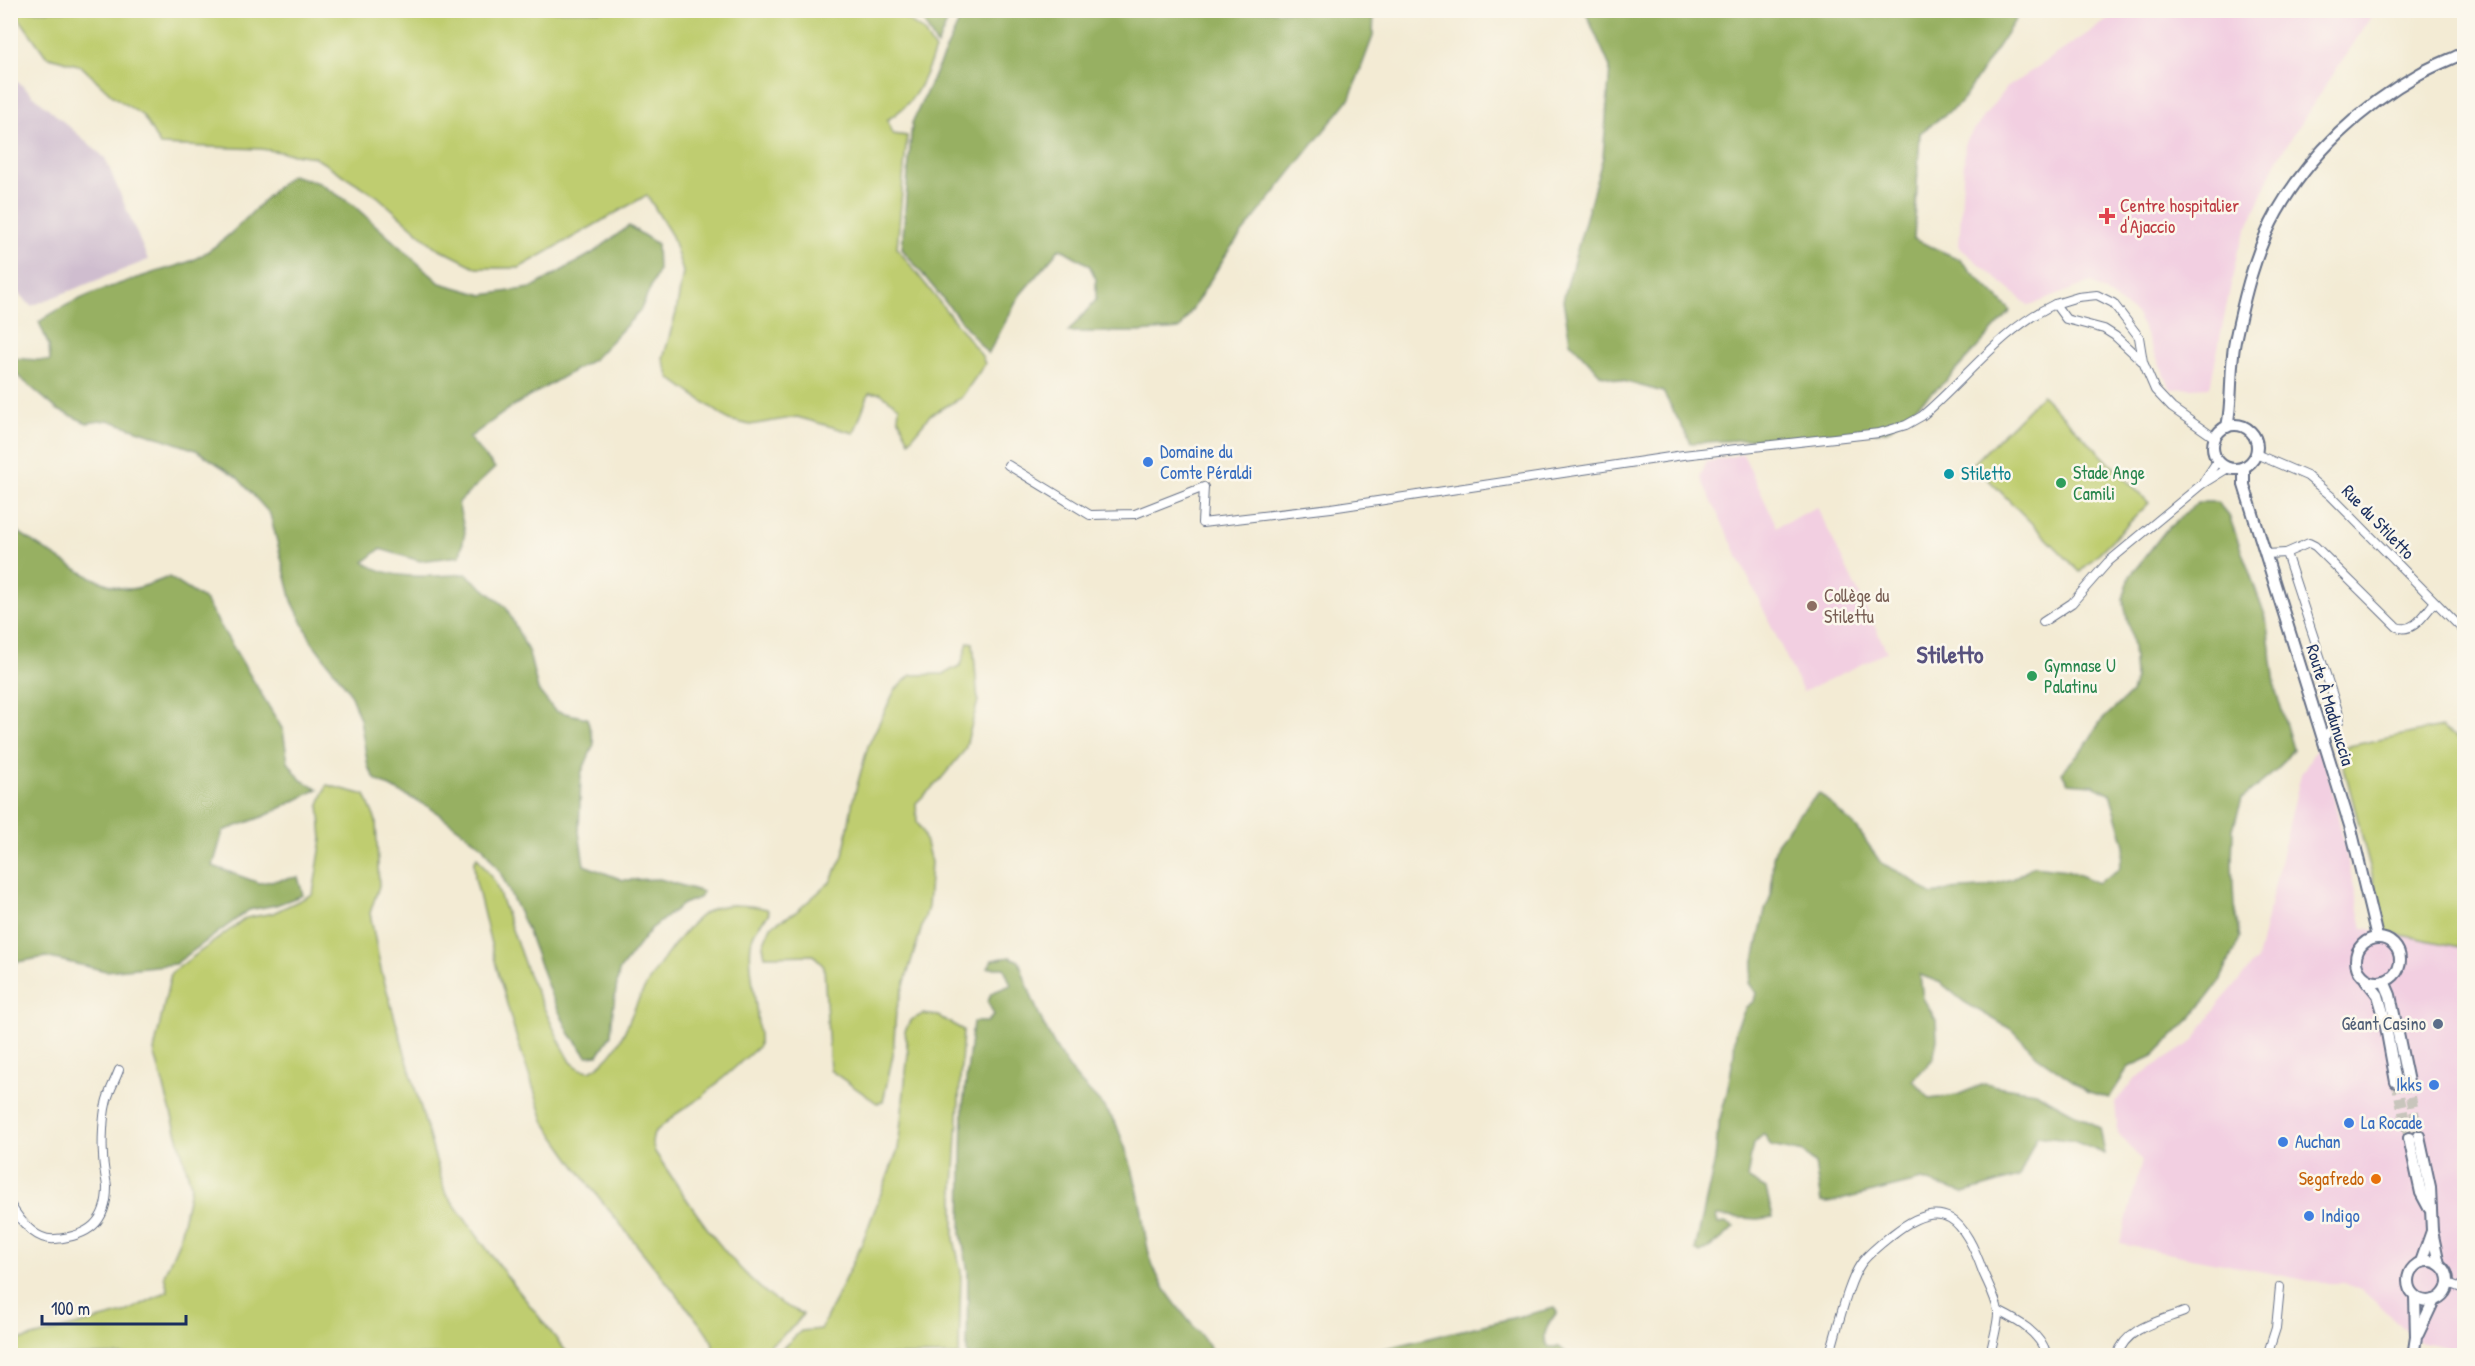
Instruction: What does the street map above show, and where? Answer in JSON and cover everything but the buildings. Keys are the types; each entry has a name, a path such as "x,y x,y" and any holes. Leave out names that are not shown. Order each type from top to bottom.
{"main road":[{"path":"2227,427 2240,426 2247,429 2256,440 2256,454 2235,468 2218,460 2214,449 2216,438 2227,427 2231,406 2234,345 2245,296 2259,253 2277,213 2323,149 2349,124 2386,94 2421,73 2464,53"},
{"path":"2231,406 2240,426"},
{"name":"Route À Madunuccia","path":"2235,468 2244,485 2323,738 2350,829 2377,937"},
{"path":"2364,977 2373,982 2384,981 2394,976 2400,967 2400,956 2396,946 2388,939 2377,937 2368,939 2356,953 2355,962 2364,977 2378,995 2402,1082 2390,995 2384,981"},
{"path":"2414,1137 2430,1187 2432,1231 2439,1264 2446,1272 2448,1282 2443,1293 2434,1300 2416,1336"},
{"path":"2421,1262 2432,1231"},
{"path":"2413,1356 2416,1336 2415,1296 2409,1287 2409,1276 2411,1270 2421,1262 2439,1264"},
{"path":"2415,1296 2427,1301 2434,1300"}],"street":[{"path":"1008,465 1090,515 1135,514 1204,487 1202,523 1331,508 1683,455 1879,433 1906,425 1922,416 2009,333 2028,318 2055,304 2078,297 2097,295 2113,303 2139,337 2143,362 2155,390 2172,408 2216,438"},
{"path":"2055,304 2066,319 2104,329 2143,362"},
{"name":"Rue du Stiletto","path":"2256,454 2307,476 2331,496 2464,632"},
{"path":"2202,484 2218,460"},
{"path":"2043,622 2072,603 2108,562 2202,484 2235,468"},
{"path":"2266,554 2286,553 2309,543 2315,546 2397,627 2404,630 2412,628 2434,602"},
{"path":"2286,553 2340,720 2323,738"},
{"path":"10,1204 18,1218 34,1232 50,1239 70,1238 91,1229 103,1211 107,1189 103,1155 105,1105 119,1070"},
{"path":"1829,1356 1861,1262 1902,1227 1922,1215 1934,1213 1950,1218 1964,1232 1976,1251 1998,1311 1990,1356"},
{"path":"2448,1282 2464,1289"},
{"path":"2267,1356 2274,1337 2280,1287"},
{"path":"1998,1311 2021,1323 2032,1332 2044,1346 2047,1356"},
{"path":"2117,1356 2120,1347 2131,1333 2184,1312"}],"shaded area":[{"name":"Centre hospitalier d'Ajaccio","path":"2121,11 2375,11 2278,158 2238,250 2210,387 2171,389 2137,315 2091,282 2029,306 1959,247 1965,142 2005,89"},
{"path":"10,75 105,158 148,260 31,306 11,286"},
{"name":"Collège du Stilettu","path":"1743,454 1777,527 1817,507 1887,652 1803,692 1700,477 1706,462"},
{"path":"2317,748 2330,781 2363,928 2464,948 2464,1351 2418,1341 2363,1291 2343,1283 2320,1283 2120,1244 2142,1161 2118,1133 2115,1103 2134,1079 2194,1041 2217,1006 2257,960 2301,774"}],"green space":[{"path":"14,11 902,11 906,19 923,31 935,50 918,90 905,106 887,120 893,134 907,136 897,248 982,356 985,364 961,398 930,415 909,441 898,417 899,407 880,393 869,393 854,433 797,417 750,425 729,420 670,378 663,359 676,313 683,272 672,236 647,195 519,268 477,268 434,246 377,196 314,157 261,149 160,145 143,116 113,96 81,66 46,56"},
{"path":"910,11 952,11 937,46 922,19"},
{"path":"964,11 1374,11 1373,36 1350,98 1229,250 1180,329 1138,332 1068,332 1096,300 1096,279 1089,265 1060,248 1020,295 988,354 902,249 912,123"},
{"path":"1585,11 2021,11 1961,103 1920,133 1914,239 1959,259 2011,311 1947,380 1887,431 1691,443 1663,392 1601,375 1570,342 1563,300 1603,157 1610,67"},
{"path":"291,175 319,183 352,204 440,283 483,295 531,288 591,254 629,226 657,244 658,271 640,311 594,359 513,406 469,438 495,468 458,503 465,532 460,556 420,561 380,549 364,562 387,573 400,575 466,574 506,607 529,653 538,690 555,711 587,718 594,744 581,774 579,832 584,865 623,880 660,879 703,892 699,898 683,904 651,929 619,971 611,1035 598,1055 587,1056 570,1034 551,995 526,927 500,872 482,846 429,807 376,780 368,767 360,719 348,689 312,642 292,601 270,514 237,477 196,450 108,420 87,423 58,410 11,370 11,358 50,361 49,346 39,322 66,305 95,292 181,265 209,251"},
{"name":"Stade Ange Camili","path":"2042,395 2149,503 2080,572 1973,464"},
{"path":"2198,502 2217,502 2229,516 2266,618 2276,691 2293,749 2278,769 2242,799 2233,829 2232,863 2234,906 2240,938 2220,981 2194,1015 2153,1056 2129,1067 2109,1098 2089,1092 2037,1056 2014,1031 1964,1002 1941,983 1920,975 1923,998 1936,1020 1937,1040 1933,1059 1913,1080 1930,1099 1957,1095 1984,1084 2035,1092 2100,1128 2105,1154 2074,1141 2037,1136 2019,1177 1964,1193 1922,1180 1828,1203 1821,1202 1815,1164 1804,1153 1771,1146 1764,1134 1753,1144 1747,1178 1766,1189 1773,1217 1757,1219 1716,1216 1718,1224 1725,1223 1734,1227 1700,1253 1695,1250 1715,1160 1718,1126 1734,1054 1735,1031 1746,1007 1754,1001 1756,993 1749,983 1765,910 1771,895 1773,857 1777,843 1797,816 1819,793 1857,828 1881,863 1905,875 1932,895 1948,890 1981,888 2012,879 2033,866 2067,870 2098,883 2119,869 2125,845 2110,793 2093,785 2068,783 2062,772 2086,745 2100,722 2131,693 2135,678 2133,646 2123,599 2130,576 2165,531"},
{"path":"11,527 85,574 116,587 134,589 169,577 205,600 283,730 288,762 301,780 318,789 265,816 223,831 213,866 259,883 298,877 303,895 276,905 249,910 175,964 106,971 46,957 11,963"},
{"path":"968,642 973,643 978,701 965,750 940,780 916,803 917,822 923,832 931,862 928,907 896,1011 893,1055 883,1102 877,1103 830,1070 824,967 814,955 765,956 763,945 771,926 796,912 830,882 843,856 853,800 868,746 895,690 911,675 944,674 961,665"},
{"path":"2441,727 2464,743 2464,948 2387,932 2339,748"},
{"path":"327,785 365,795 376,821 379,886 370,913 381,970 445,1192 569,1355 11,1355 11,1340 25,1339 124,1313 168,1291 164,1275 179,1241 191,1185 154,1051 171,973 246,918 273,913 313,894 322,839 319,804"},
{"path":"477,857 495,882 528,974 560,1042 571,1062 580,1069 590,1071 614,1051 648,982 678,940 699,918 714,908 729,905 767,909 769,913 754,933 750,958 759,1046 702,1097 676,1114 654,1133 652,1142 655,1152 694,1210 737,1265 771,1297 803,1314 795,1325 758,1355 712,1355 713,1344 708,1334 589,1185 545,1123 497,969 475,878 474,862"},
{"path":"1010,957 1019,961 1041,1019 1063,1060 1114,1121 1126,1149 1135,1180 1147,1246 1155,1271 1170,1297 1215,1355 967,1355 968,1272 961,1233 963,1106 973,1022 987,1022 994,1015 988,1002 991,993 1011,985 1004,968 988,968 992,960"},
{"path":"923,1014 938,1016 963,1030 954,1187 954,1239 961,1271 959,1355 775,1355 801,1331 821,1329 862,1243 898,1149 908,1053 905,1031 911,1020"},
{"path":"1554,1308 1557,1312 1546,1330 1546,1343 1549,1347 1559,1347 1569,1355 1343,1355 1375,1351"}],"tunnel":[{"path":"2396,1082 2409,1138"},
{"path":"2408,1082 2419,1136"}],"place":[{"name":"Centre hospitalier d'Ajaccio","path":"2107,216"},
{"name":"Domaine du Comte Péraldi","path":"1148,462"},
{"name":"Stiletto","path":"1949,474"},
{"name":"Stade Ange Camili","path":"2061,483"},
{"name":"Collège du Stilettu","path":"1812,606"},
{"name":"Gymnase U Palatinu","path":"2032,676"},
{"name":"Géant Casino","path":"2438,1024"},
{"name":"Ikks","path":"2434,1085"},
{"name":"La Rocade","path":"2349,1123"},
{"name":"Auchan","path":"2283,1142"},
{"name":"Segafredo","path":"2376,1179"},
{"name":"Indigo","path":"2309,1216"}],"district":[{"name":"Stiletto","path":"1950,655"}]}
